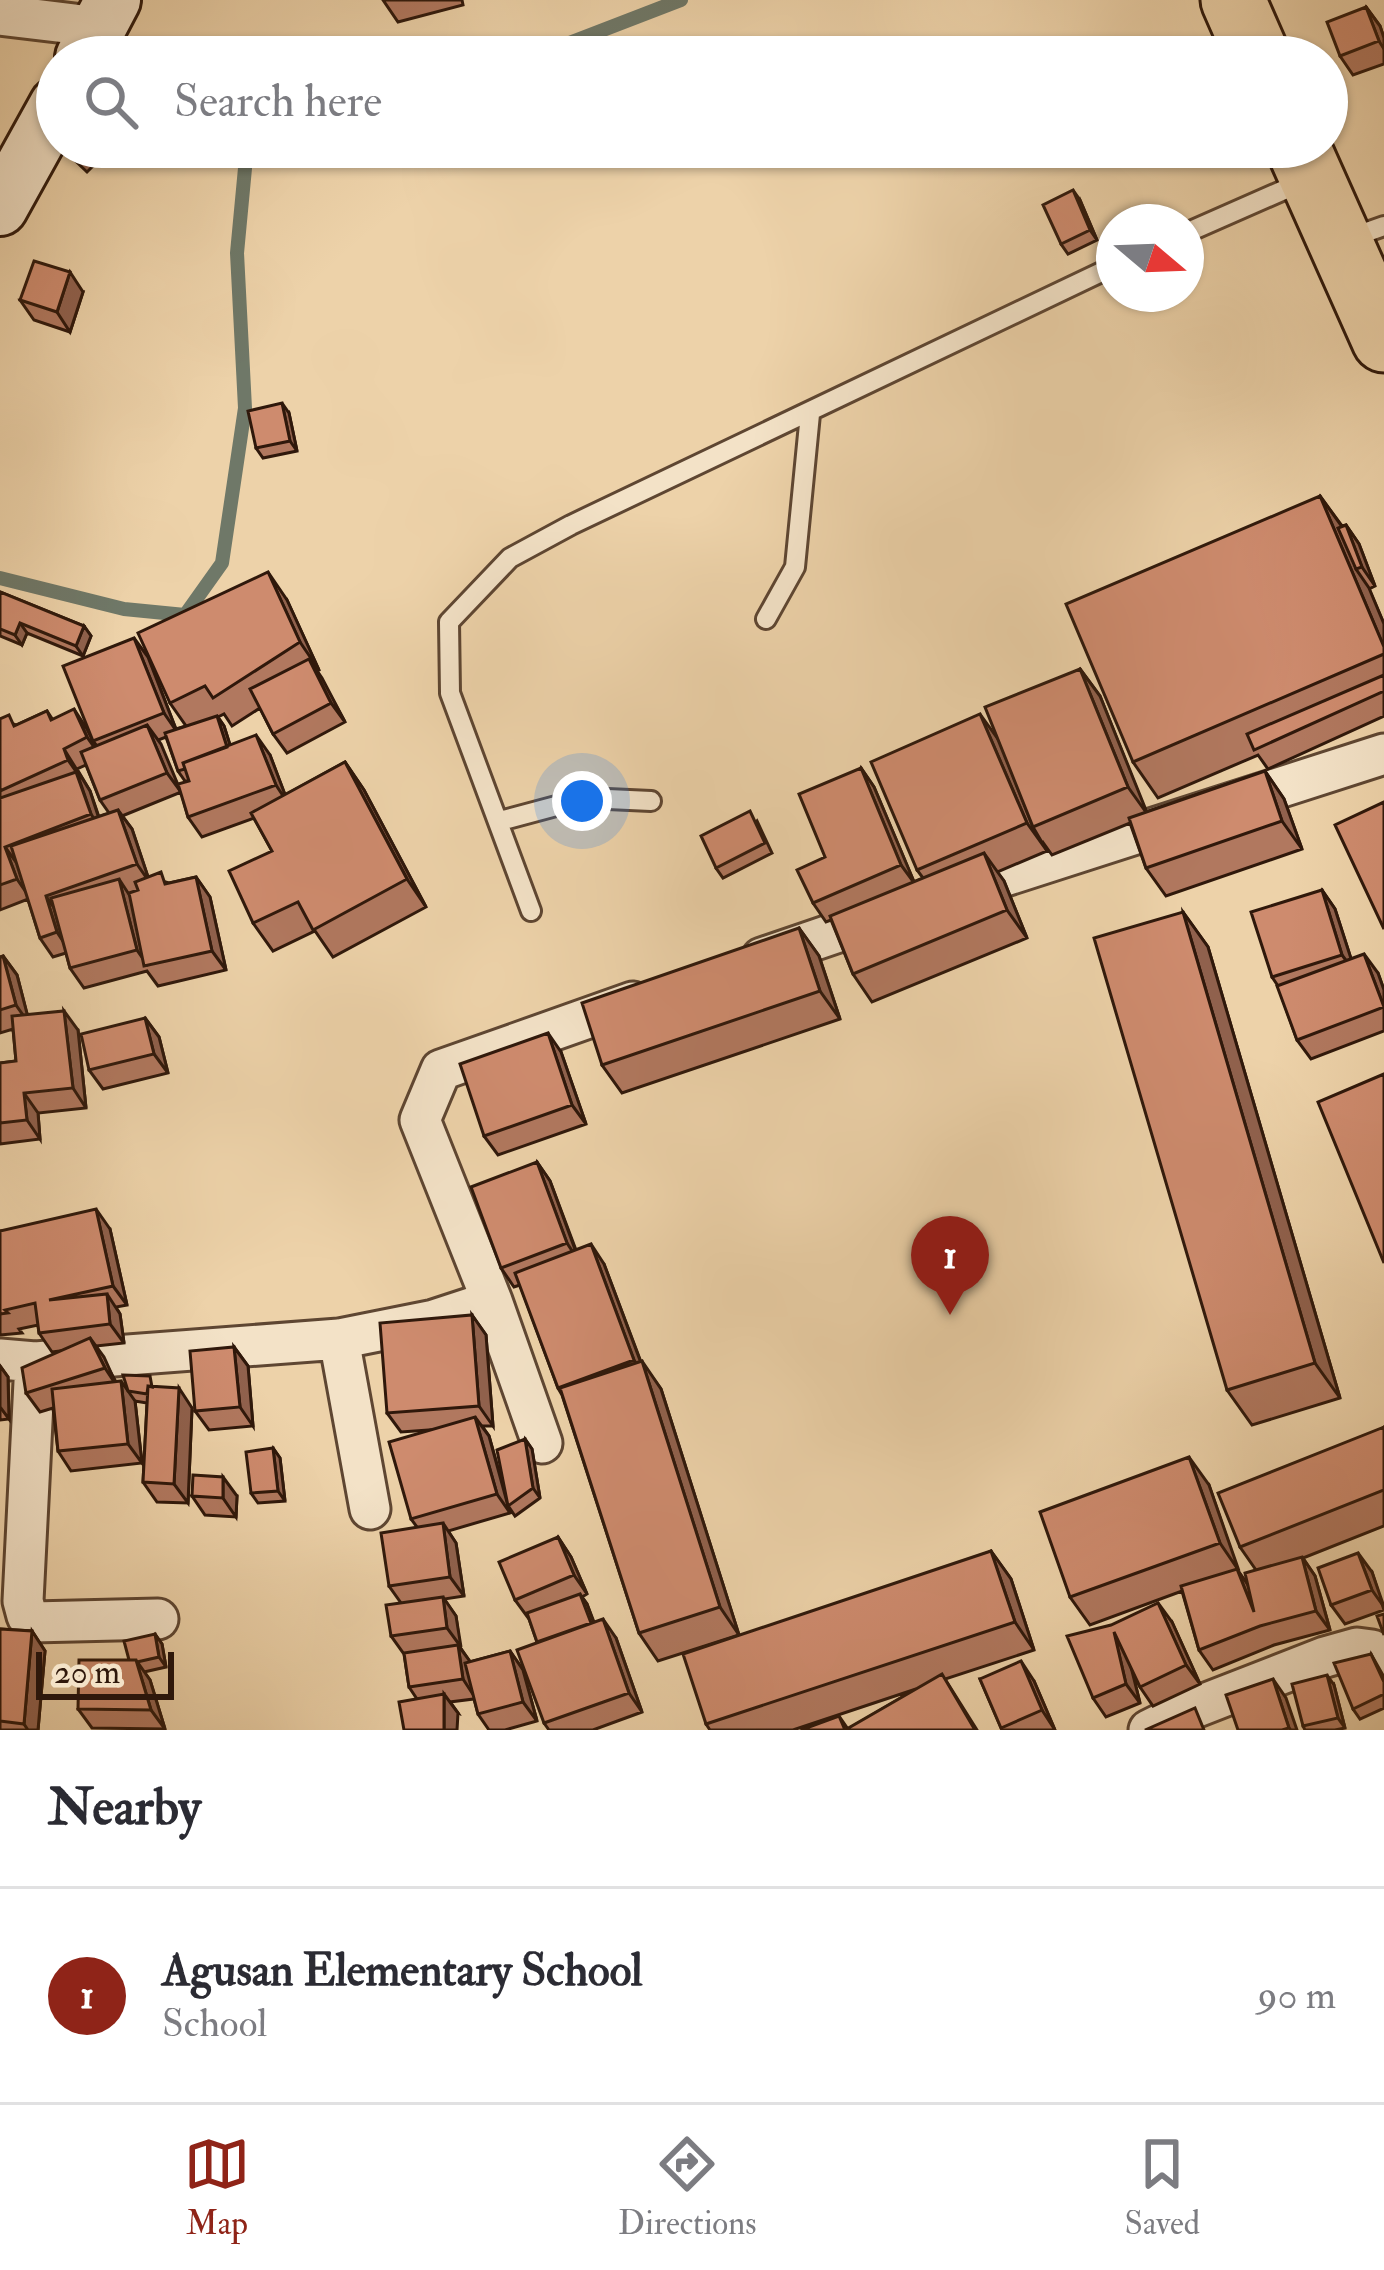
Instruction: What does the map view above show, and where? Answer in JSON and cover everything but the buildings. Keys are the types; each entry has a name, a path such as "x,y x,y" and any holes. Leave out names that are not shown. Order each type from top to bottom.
{"highway":[{"path":"1233,0 1249,36"},
{"path":"1310,168 1362,233 1384,340"}],"main road":[{"path":"0,208 36,142"}],"street":[{"path":"0,15 98,28"},
{"path":"728,970 1384,754"},
{"path":"542,1443 420,1120 441,1070 660,993"},
{"path":"158,1619 33,1622 27,1616 17,1361 339,1339 434,1320 492,1301"},
{"path":"339,1339 370,1509"},
{"path":"1149,1730 1325,1657 1357,1648 1384,1658"}],"lane":[{"path":"1204,222 1295,168"},
{"path":"531,911 450,693 449,622 510,558 571,525 1096,274"},
{"path":"766,620 795,567 810,414"},
{"path":"500,821 586,798 651,801"}],"waterway":[{"path":"588,36 681,0"},
{"path":"0,578 124,609 185,615 222,563 245,408 237,253 245,168"}],"place":[{"name":"Agusan Elementary School","path":"950,1315"}]}
